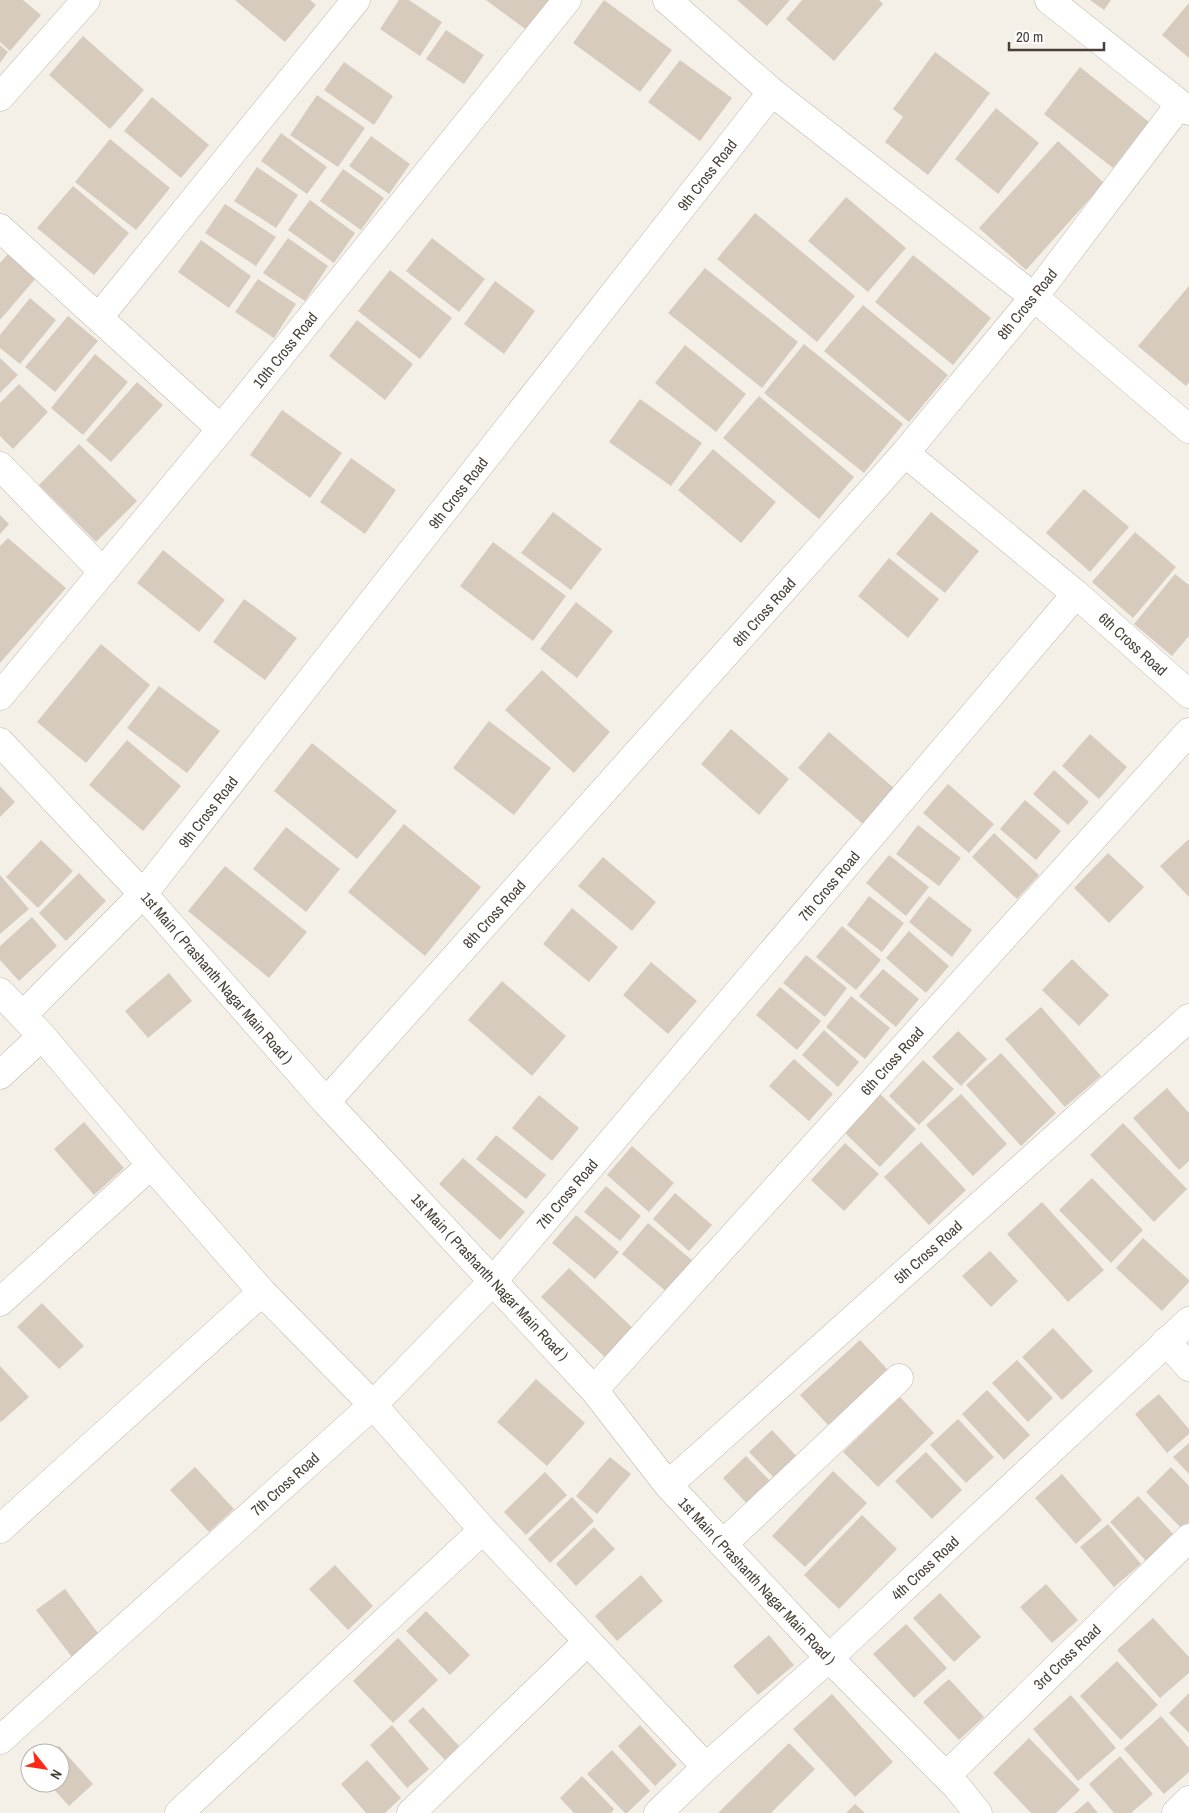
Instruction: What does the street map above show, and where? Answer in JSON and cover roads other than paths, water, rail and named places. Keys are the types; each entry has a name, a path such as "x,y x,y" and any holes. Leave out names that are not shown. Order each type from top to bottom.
{"street":[{"path":"0,97 86,0"},
{"path":"99,317 356,0"},
{"name":"10th Cross Road","path":"0,696 221,429 567,0"},
{"path":"667,0 772,92 1034,297 1189,429"},
{"path":"1050,0 1185,108"},
{"name":"9th Cross Road","path":"23,1015 143,894 772,92"},
{"name":"8th Cross Road","path":"326,1102 905,453 1034,297 1185,108"},
{"path":"0,228 221,429"},
{"name":"6th Cross Road","path":"905,453 1076,594 1189,694"},
{"path":"0,466 103,572"},
{"name":"7th Cross Road","path":"0,1740 373,1405 493,1280 1076,594"},
{"name":"6th Cross Road","path":"594,1390 1189,732"},
{"name":"1st Main ( Prashanth Nagar Main Road )","path":"0,742 143,894 326,1102 594,1390 668,1485 829,1658 946,1776 978,1813"},
{"path":"0,992 42,1036 262,1292 373,1405 483,1530 706,1767"},
{"name":"5th Cross Road","path":"668,1485 1189,1018"},
{"path":"0,1075 42,1036"},
{"path":"0,1302 151,1165"},
{"path":"0,1529 262,1292"},
{"name":"4th Cross Road","path":"658,1813 706,1767 829,1658 1189,1321"},
{"path":"1166,1342 1189,1367"},
{"path":"723,1544 899,1378"},
{"path":"179,1813 483,1530"},
{"name":"3rd Cross Road","path":"946,1776 1189,1538"},
{"path":"410,1813 587,1642"},
{"path":"1176,1813 1189,1800"}]}
